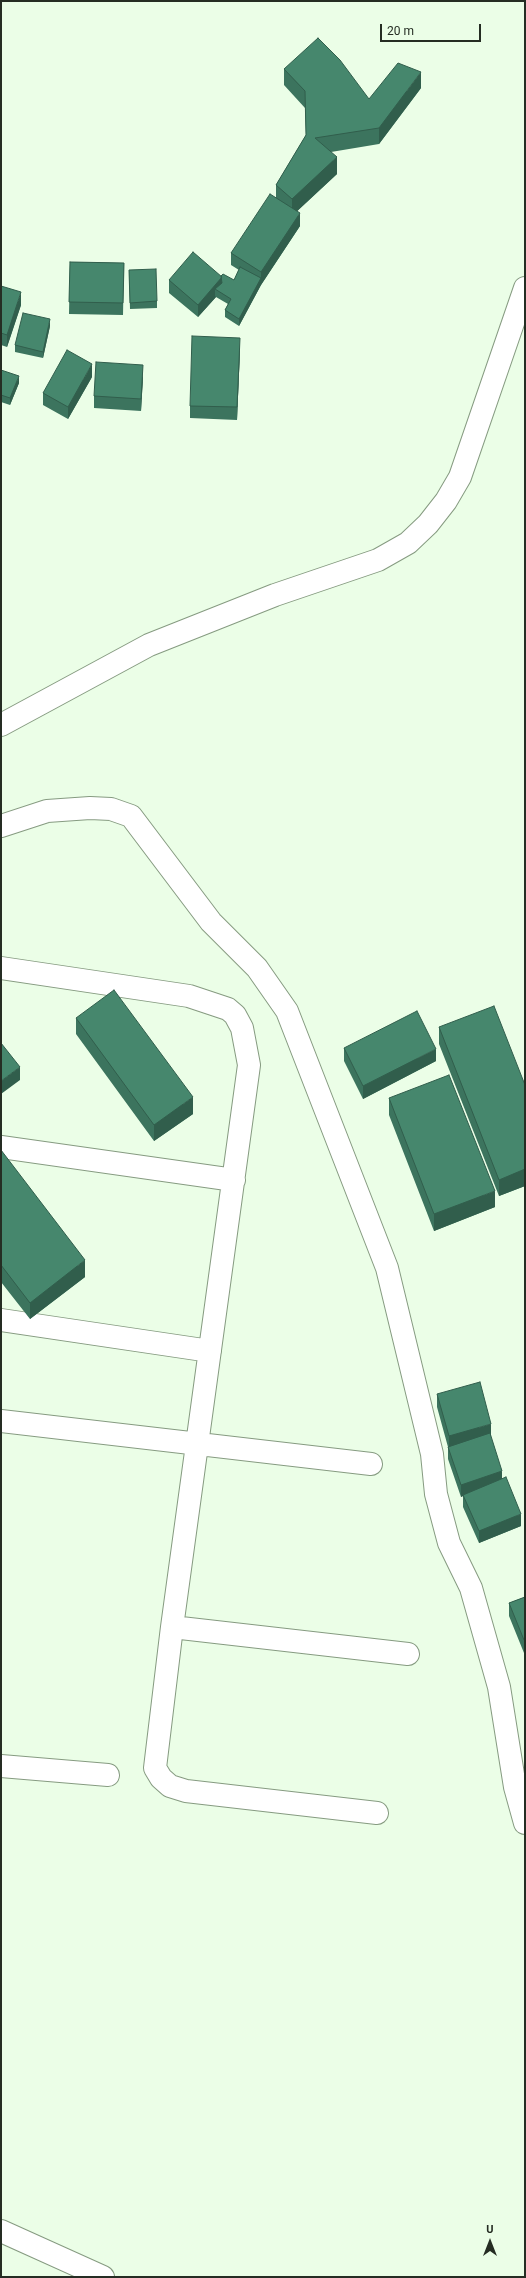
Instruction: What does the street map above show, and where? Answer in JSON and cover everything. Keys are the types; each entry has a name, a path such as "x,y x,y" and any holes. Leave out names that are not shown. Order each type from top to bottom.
{"street":[{"path":"1,725 149,645 275,595 378,560 408,543 428,524 446,501 460,476 525,288"},
{"path":"1,826 47,812 90,808 111,809 130,816 211,922 258,968 287,1011 387,1268 432,1454 436,1494 449,1543 471,1588 499,1686 515,1787 525,1823"},
{"path":"1,968 189,996 228,1009 235,1016 242,1028 249,1064 196,1444 155,1768 161,1778 175,1788 208,1795 377,1813"},
{"path":"1,1147 234,1180"},
{"path":"1,1320 210,1351"},
{"path":"1,1420 371,1464"},
{"path":"172,1627 408,1654"},
{"path":"1,1766 108,1775"},
{"path":"1,2231 103,2277"}],"building":[{"path":"318,38 340,60 369,99 398,63 421,72 379,128 315,138 337,157 292,199 276,185 306,135 305,91 284,69"},
{"path":"270,194 300,213 261,272 231,253"},
{"path":"193,252 222,277 198,305 169,280"},
{"path":"70,262 124,263 123,303 69,302"},
{"path":"240,267 261,278 239,319 225,310 231,299 215,289 222,283 221,276 223,274 234,280"},
{"path":"156,269 157,301 130,303 129,270"},
{"path":"1,286 21,292 7,335 1,333"},
{"path":"23,313 50,319 43,352 15,345"},
{"path":"192,336 240,338 237,407 190,406"},
{"path":"67,350 92,364 68,407 43,393"},
{"path":"96,362 143,365 141,399 94,396"},
{"path":"1,370 19,376 10,398 1,395"},
{"path":"114,990 193,1097 154,1125 76,1018"},
{"path":"494,1006 525,1085 525,1169 499,1180 439,1027"},
{"path":"417,1011 436,1049 363,1086 344,1048"},
{"path":"1,1043 20,1067 1,1081"},
{"path":"449,1075 495,1191 434,1214 389,1098"},
{"path":"1,1150 85,1260 30,1303 1,1265"},
{"path":"480,1382 491,1424 449,1436 437,1394"},
{"path":"490,1433 502,1471 461,1485 448,1447"},
{"path":"506,1477 521,1514 479,1531 463,1495"},
{"path":"525,1597 525,1640 524,1640 509,1603"}]}
